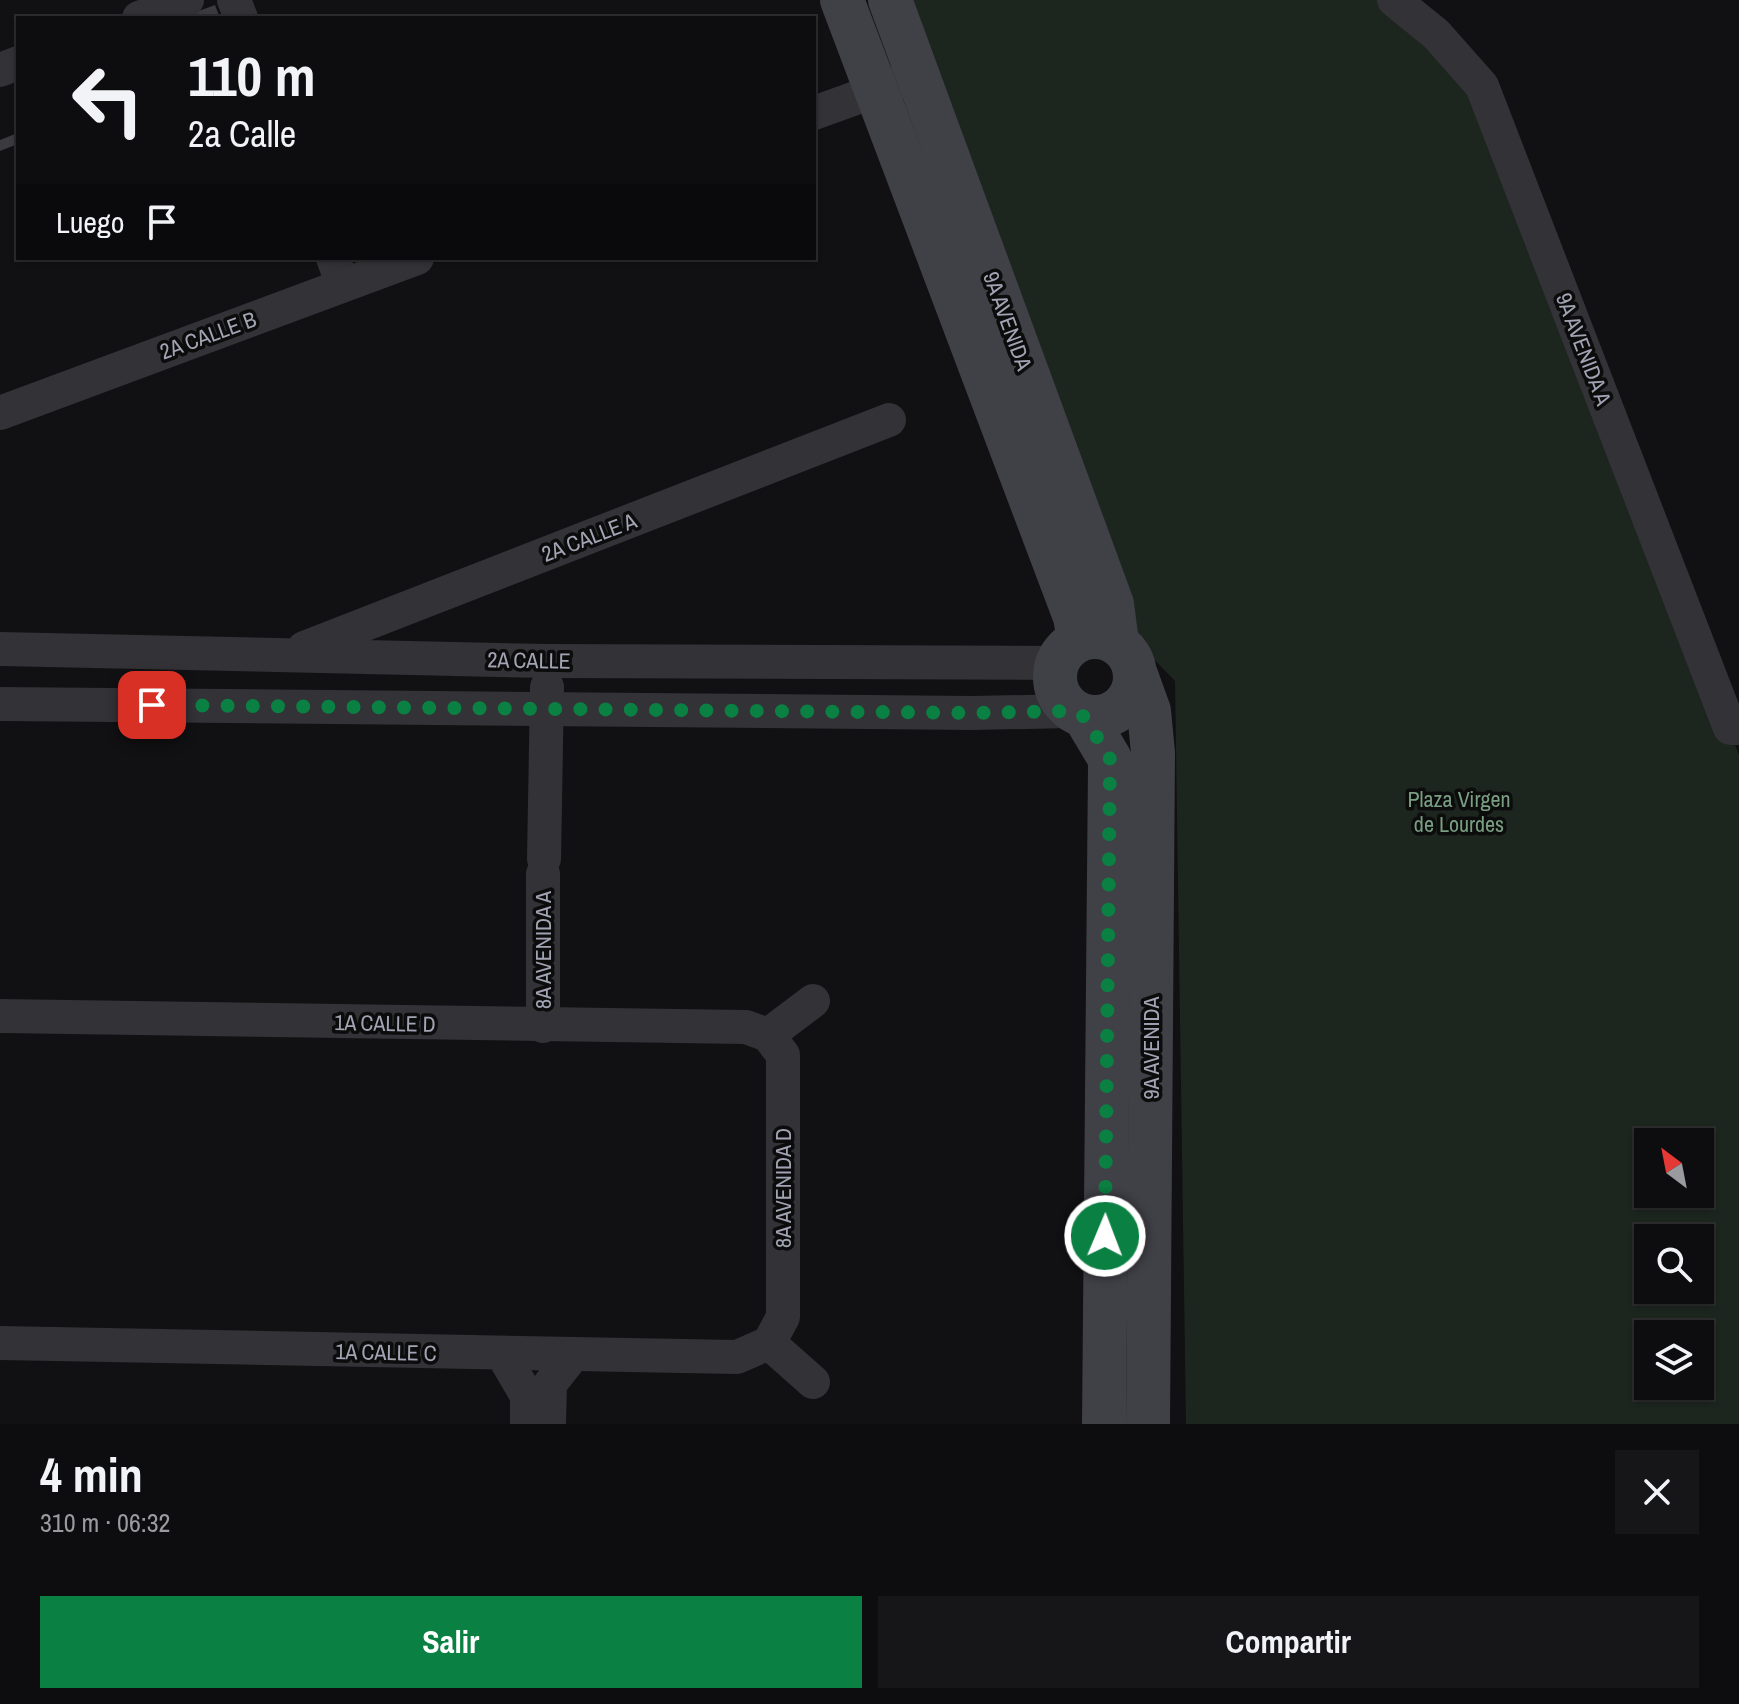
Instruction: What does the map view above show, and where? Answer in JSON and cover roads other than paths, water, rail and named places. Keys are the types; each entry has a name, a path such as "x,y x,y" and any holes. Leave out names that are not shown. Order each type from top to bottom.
{"main road":[{"name":"9A AVENIDA","path":"842,0 1075,617 1097,655 1149,711 1153,753 1148,1424"},
{"name":"9A AVENIDA","path":"890,0 1112,604 1097,655"},
{"path":"1097,655 1135,688 1121,709 1098,718 1079,714 1062,702 1054,676 1097,655"},
{"name":"9A AVENIDA","path":"1079,714 1110,759 1104,1424"}],"street":[{"path":"144,16 187,0"},
{"name":"9A AVENIDA A","path":"1394,0 1436,34 1482,86 1735,728"},
{"path":"816,112 918,75"},
{"name":"2A CALLE B","path":"0,413 338,272 406,260"},
{"name":"2A CALLE A","path":"289,654 889,420"},
{"name":"2A CALLE","path":"0,649 547,661 936,662 1097,655"},
{"name":"8A AVENIDA A","path":"543,1026 547,661"},
{"path":"936,662 938,713"},
{"path":"0,704 1079,714"},
{"path":"768,1035 813,1001"},
{"name":"1A CALLE D","path":"0,1016 746,1027 768,1035"},
{"name":"8A AVENIDA D","path":"768,1035 783,1055 783,1317 769,1343"},
{"name":"1A CALLE C","path":"0,1343 503,1355 737,1357 769,1343"},
{"path":"769,1343 813,1382"},
{"path":"503,1355 527,1396 527,1424"},
{"path":"549,1424 550,1384 572,1356"}],"park label":[{"name":"Plaza Virgen de Lourdes","path":"1459,812"}]}
